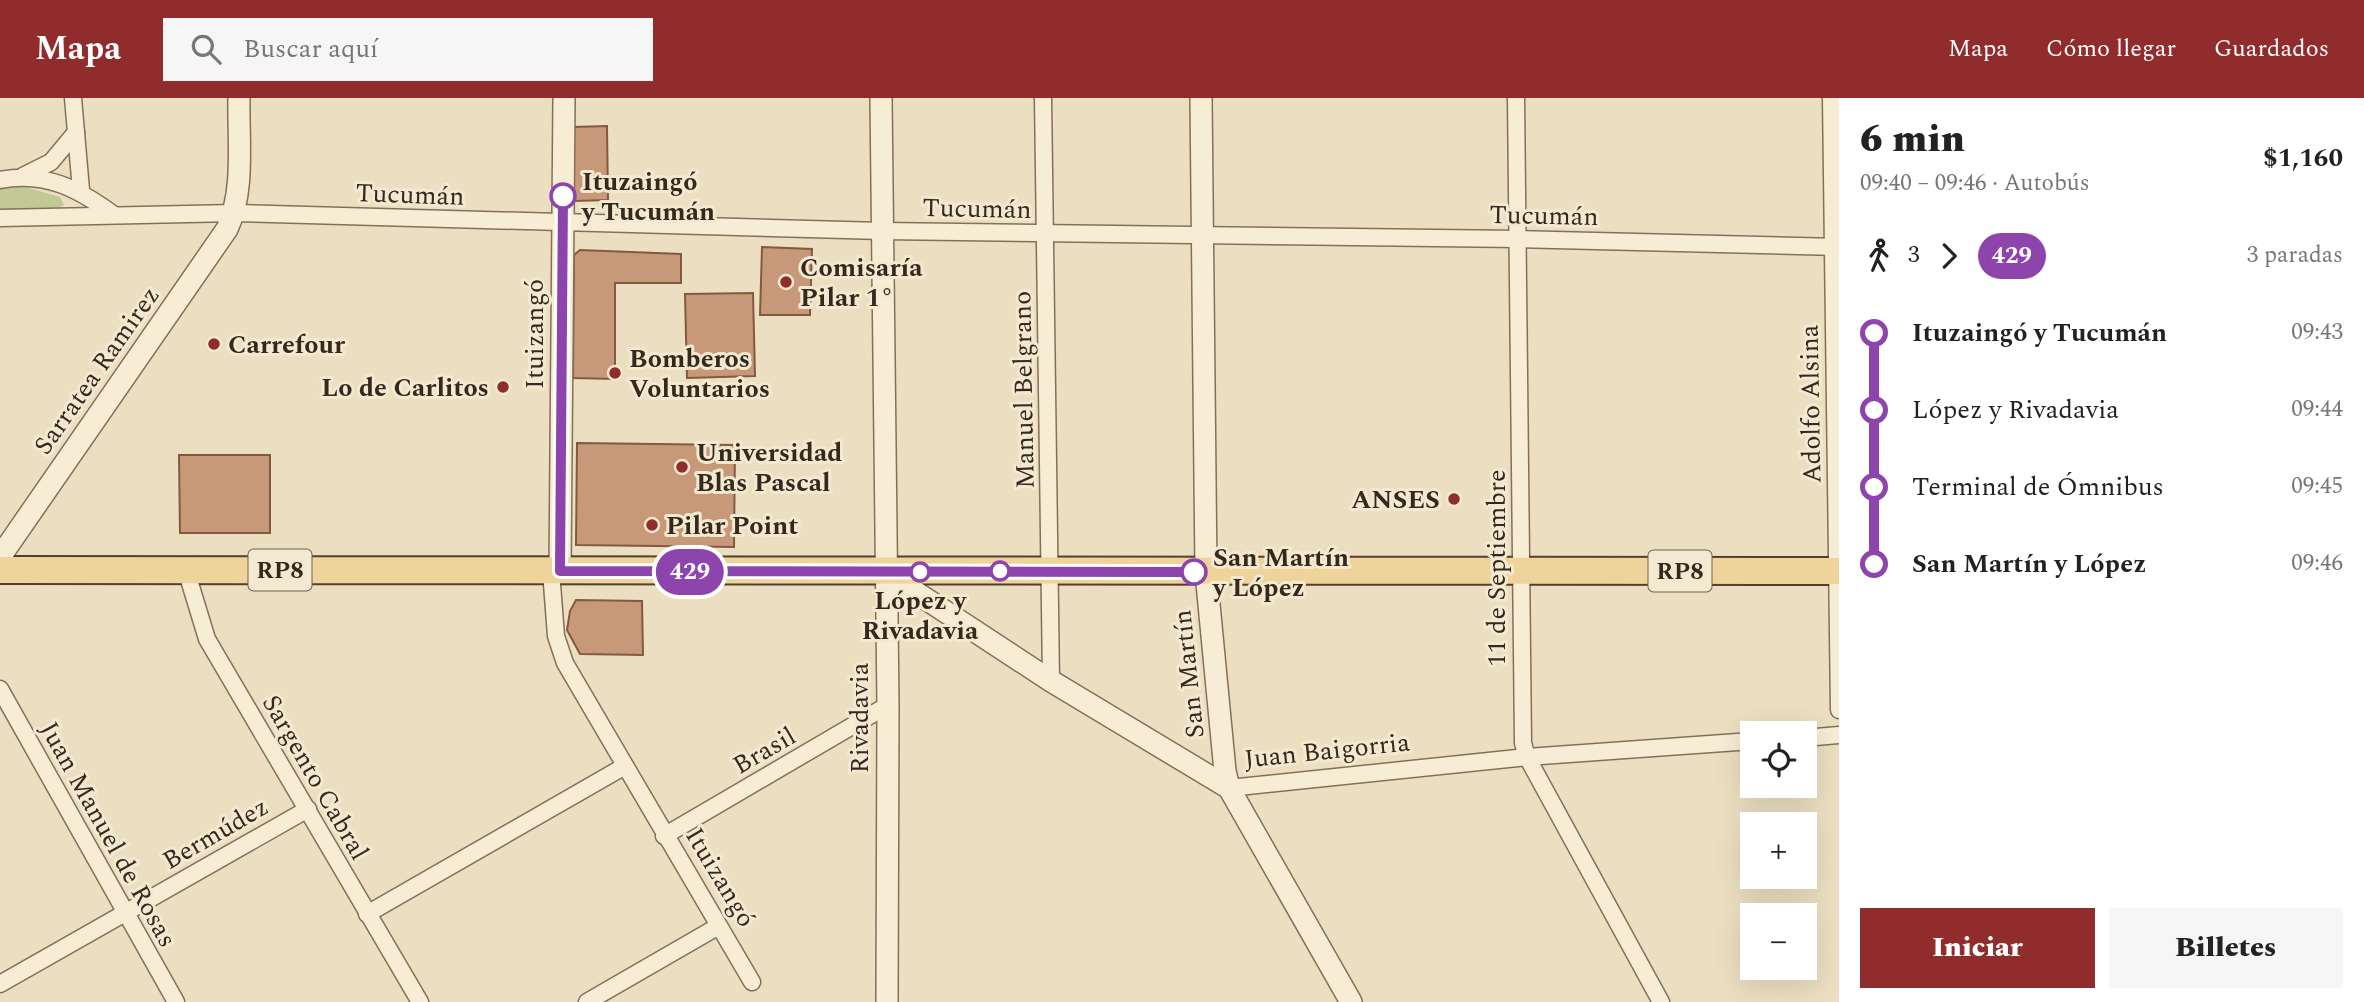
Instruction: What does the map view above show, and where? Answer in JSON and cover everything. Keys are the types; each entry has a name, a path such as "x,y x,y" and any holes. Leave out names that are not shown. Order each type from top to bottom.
{"main road":[{"name":"RP8","path":"0,570 1838,572"}],"street":[{"path":"59,218 80,190 73,98"},
{"path":"235,213 239,98"},
{"name":"Ituizangó","path":"564,98 556,571 559,648 664,836 752,982"},
{"name":"Rivadavia","path":"881,98 888,705 887,1002"},
{"name":"Manuel Belgrano","path":"1043,98 1051,681"},
{"name":"San Martín","path":"1201,98 1206,573 1229,788 1351,1002"},
{"name":"11 de Septiembre","path":"1516,98 1521,731 1528,757 1661,1002"},
{"name":"Adolfo Alsina","path":"1830,98 1836,247 1839,710"},
{"path":"0,180 22,177 51,162 76,132"},
{"path":"22,177 80,190 114,215"},
{"name":"Tucumán","path":"0,218 235,213 882,231 1518,239 1836,247"},
{"name":"Sarratea Ramirez","path":"0,557 219,241 235,213"},
{"name":"Sargento Cabral","path":"186,570 207,639 420,1002"},
{"name":"Juan Baigorria","path":"885,572 1051,681 1229,788 1528,757 1740,742"},
{"name":"Juan Manuel de Rosas","path":"0,690 176,1002"},
{"name":"Brasil","path":"664,836 888,705"},
{"path":"1817,737 1839,735"},
{"path":"368,914 625,766"},
{"name":"Bermúdez","path":"0,984 308,809"},
{"path":"587,1002 717,927"}],"green space":[{"path":"25,187 60,197 64,205 54,212 0,212 0,188"}],"building":[{"path":"607,126 608,200 574,201 573,127"},
{"name":"Comisaría Pilar 1°","path":"762,247 812,249 810,315 760,315"},
{"path":"580,250 681,254 681,283 615,283 615,379 573,378 574,255"},
{"path":"753,293 755,376 687,378 685,294"},
{"path":"577,443 735,445 734,547 576,545"},
{"path":"179,455 270,455 270,533 180,533"},
{"path":"576,600 642,601 643,655 580,654 567,630 570,611"}],"bus line":[{"name":"429","path":"563,196 560,571 1194,572"}],"place":[{"name":"Ituzaingó y Tucumán","path":"563,196"},
{"name":"Comisaría Pilar 1°","path":"786,282"},
{"name":"Carrefour","path":"214,344"},
{"name":"Bomberos Voluntarios","path":"615,373"},
{"name":"Lo de Carlitos","path":"503,387"},
{"name":"Universidad Blas Pascal","path":"682,467"},
{"name":"ANSES","path":"1454,499"},
{"name":"Pilar Point","path":"652,525"},
{"name":"López y Rivadavia","path":"920,572"},
{"name":"San Martín y López","path":"1194,572"}]}
